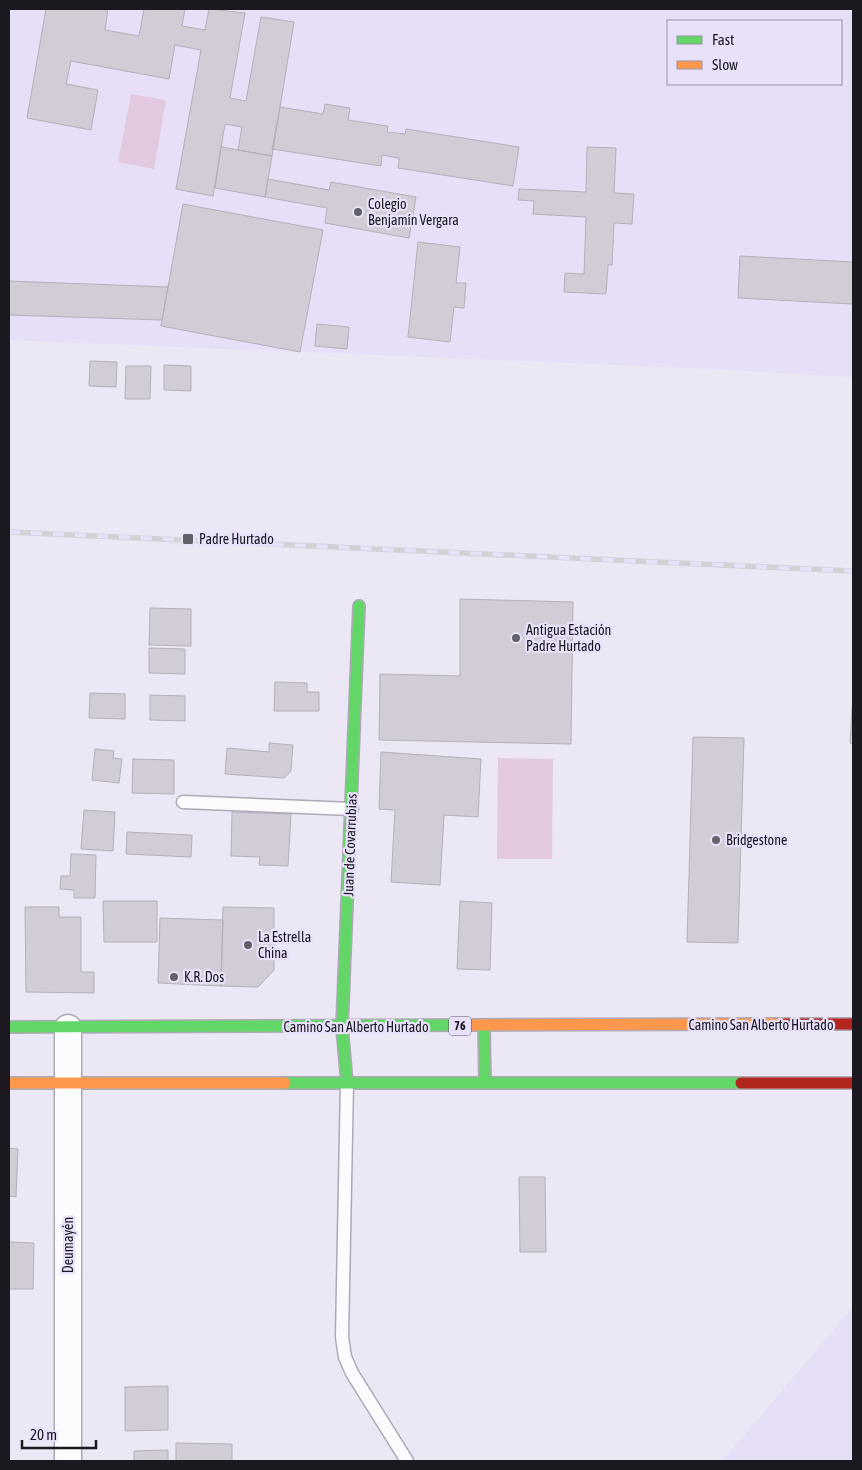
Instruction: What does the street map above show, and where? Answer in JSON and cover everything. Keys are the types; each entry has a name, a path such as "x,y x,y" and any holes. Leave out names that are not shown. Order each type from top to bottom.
{"main road":[{"name":"Juan de Covarrubias","path":"347,1084 342,1027 359,606"},
{"name":"Camino San Alberto Hurtado","path":"9,1027 853,1024"},
{"path":"484,1026 485,1083"},
{"path":"9,1083 853,1082"}],"street":[{"name":"Deumayén","path":"68,1028 68,1461"}],"lane":[{"path":"183,802 352,810"},
{"path":"347,1084 342,1337 345,1357 352,1372 407,1461"}],"shaded area":[{"name":"Colegio Benjamín Vergara","path":"9,9 853,9 853,377 691,368 9,340"},
{"path":"131,94 166,100 154,169 118,162"},
{"path":"498,758 553,759 552,859 497,859"},
{"path":"853,1307 853,1461 722,1461"}],"building":[{"path":"46,9 108,9 105,30 139,36 144,9 185,9 182,26 205,30 209,9 245,13 230,98 246,101 261,17 294,22 272,156 238,150 242,127 225,124 213,196 176,189 201,50 175,45 169,79 71,61 66,84 98,90 91,130 27,118"},
{"path":"325,104 350,108 348,120 388,126 387,132 405,134 406,129 519,147 513,186 398,168 399,158 382,155 381,166 272,149 280,107 323,114"},
{"path":"221,147 272,156 265,197 215,188"},
{"path":"587,147 616,148 614,193 634,194 632,224 614,223 612,265 608,265 606,294 564,292 565,273 584,274 586,217 533,214 534,201 518,200 519,189 586,192"},
{"path":"268,179 329,190 331,182 416,197 409,238 325,223 327,208 265,197"},
{"path":"183,204 323,230 300,352 161,326"},
{"path":"418,242 460,247 456,283 466,283 464,308 454,307 450,342 408,337"},
{"path":"740,256 853,262 853,304 738,298"},
{"path":"9,281 168,287 162,320 9,315"},
{"path":"317,324 349,327 347,349 315,346"},
{"path":"90,361 117,362 116,387 89,386"},
{"path":"164,365 191,366 191,391 164,390"},
{"path":"126,366 151,366 150,399 125,399"},
{"name":"Antigua Estación Padre Hurtado","path":"460,599 573,602 571,744 379,740 380,674 460,676"},
{"path":"150,608 191,609 191,646 149,645"},
{"path":"149,648 185,649 185,674 149,673"},
{"path":"275,682 307,683 307,692 319,692 319,711 274,711"},
{"path":"90,693 125,694 125,719 89,718"},
{"path":"853,693 853,744 850,743"},
{"path":"150,695 185,696 185,721 150,720"},
{"name":"Bridgestone","path":"693,737 744,738 738,943 687,942"},
{"path":"269,743 293,745 291,771 284,778 225,774 227,748 269,752"},
{"path":"95,749 114,751 113,758 122,759 119,783 92,780"},
{"path":"381,752 481,759 478,817 444,815 440,885 391,882 395,810 379,809"},
{"path":"133,759 174,760 174,794 132,793"},
{"path":"84,810 115,812 113,851 81,849"},
{"path":"232,812 291,814 288,866 259,865 260,857 231,856"},
{"path":"127,832 192,835 191,857 126,854"},
{"path":"71,854 96,855 95,898 74,898 74,890 60,889 61,876 70,876"},
{"path":"103,901 157,901 157,942 104,942"},
{"path":"460,901 492,903 490,970 457,969"},
{"path":"25,907 59,907 59,917 81,917 81,972 94,972 94,993 26,992"},
{"name":"La Estrella China","path":"223,907 274,908 274,970 258,987 221,986"},
{"path":"160,918 223,920 221,986 158,983"},
{"path":"9,1148 18,1149 16,1197 9,1196"},
{"path":"519,1177 545,1177 546,1252 520,1252"},
{"path":"9,1242 34,1243 33,1289 9,1289"},
{"path":"168,1386 168,1430 125,1431 125,1387"},
{"path":"176,1443 232,1444 232,1461 176,1461"},
{"path":"168,1450 168,1461 134,1461 134,1451"}],"railway":[{"path":"9,532 853,571"}],"traffic: fast":[{"path":"347,1083 342,1027 359,606"},
{"path":"9,1027 468,1025"},
{"path":"484,1026 485,1083"},
{"path":"285,1083 741,1083"}],"traffic: slow":[{"path":"468,1025 785,1024"},
{"path":"9,1083 285,1083"}],"traffic: jam":[{"path":"785,1024 853,1024"},
{"path":"741,1083 853,1083"}],"place":[{"name":"Colegio Benjamín Vergara","path":"358,212"},
{"name":"Padre Hurtado","path":"188,539"},
{"name":"Antigua Estación Padre Hurtado","path":"516,638"},
{"name":"Bridgestone","path":"716,840"},
{"name":"La Estrella China","path":"248,945"},
{"name":"K.R. Dos","path":"174,977"}]}
